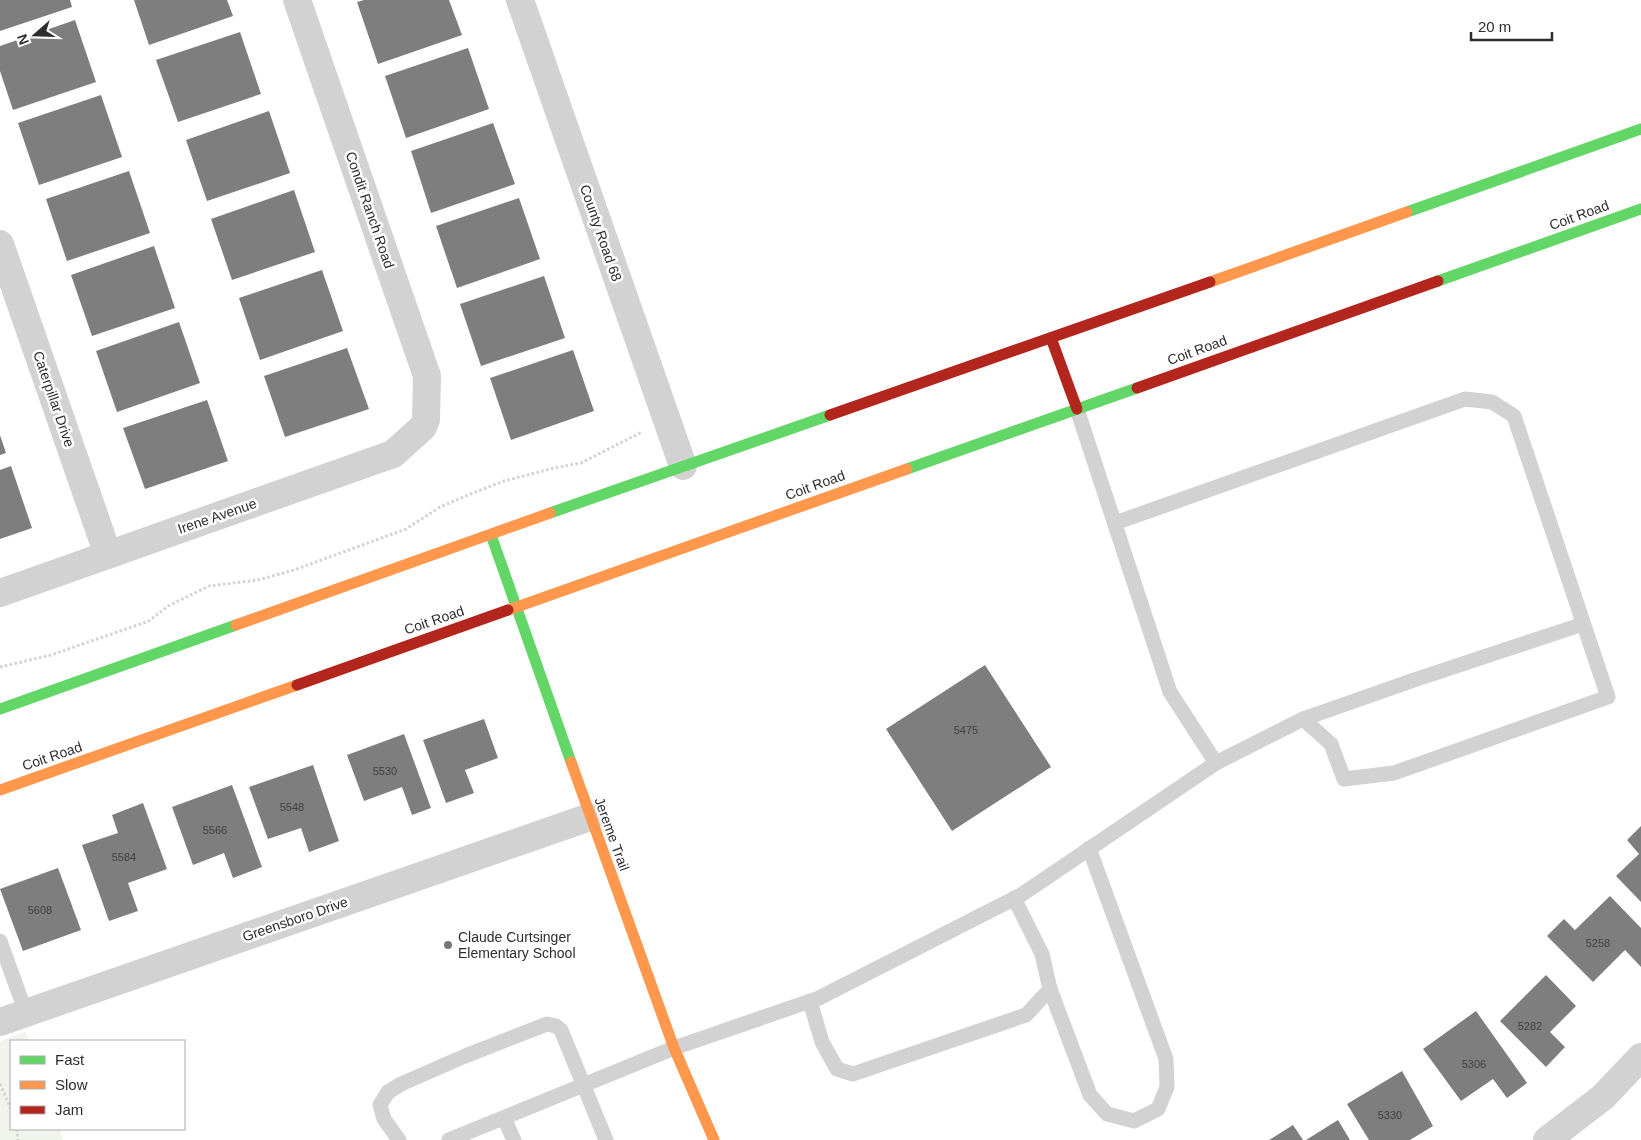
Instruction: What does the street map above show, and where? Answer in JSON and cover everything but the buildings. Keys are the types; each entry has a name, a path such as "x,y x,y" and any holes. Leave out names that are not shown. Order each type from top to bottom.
{"main road":[{"path":"0,709 683,466 1641,129"},
{"name":"Coit Road","path":"0,790 1641,209"},
{"path":"1051,338 1077,409"},
{"name":"Jereme Trail","path":"491,535 590,817 674,1048 714,1140"}],"street":[{"name":"Condit Ranch Road","path":"297,0 427,376 426,420 424,423"},
{"name":"County Road 68","path":"520,0 683,466"},
{"name":"Caterpillar Drive","path":"0,244 108,555"},
{"name":"Irene Avenue","path":"0,593 393,454 423,427 424,423"},
{"name":"Greensboro Drive","path":"0,1022 590,817"},
{"path":"1547,1140 1603,1097 1641,1057"}],"lane":[{"path":"1115,522 1465,399 1492,402 1514,416 1608,697 1394,773 1344,779 1331,744 1303,719"},
{"path":"1077,409 1170,692 1216,763"},
{"path":"449,1140 674,1048 819,998 1014,898 1216,763 1303,719 1583,624"},
{"path":"1014,898 1042,954 1050,989 1090,1095 1107,1114 1134,1120 1158,1109 1167,1087 1166,1059 1089,848"},
{"path":"0,941 26,1013"},
{"path":"810,1001 822,1042 838,1069 853,1074 1026,1015 1050,989"},
{"path":"399,1140 384,1119 380,1105 388,1092 401,1084 465,1056 547,1024 556,1026 561,1030 606,1140"},
{"path":"504,1118 514,1140"}],"path":[{"path":"0,667 51,655 149,621 168,606 209,586 258,580 294,570 406,530 440,507 473,493 504,481 581,463 636,434"},
{"path":"0,1084 10,1107"}],"shaded area":[{"path":"26,1032 29,1040 10,1040 10,1130 59,1130 63,1140 0,1140 0,1041"}],"traffic: fast":[{"path":"1407,212 1641,129"},
{"path":"1438,281 1641,209"},
{"path":"907,469 1137,388"},
{"path":"550,513 830,415"},
{"path":"491,535 571,762"},
{"path":"0,709 236,625"}],"traffic: slow":[{"path":"1210,282 1407,212"},
{"path":"508,610 907,469"},
{"path":"236,625 550,513"},
{"path":"0,790 297,685"},
{"path":"571,762 674,1048 714,1140"}],"traffic: jam":[{"path":"1137,388 1438,281"},
{"path":"830,415 1210,282"},
{"path":"1051,338 1077,409"},
{"path":"297,685 508,610"}],"place":[{"name":"Claude Curtsinger Elementary School","path":"448,945"}]}
